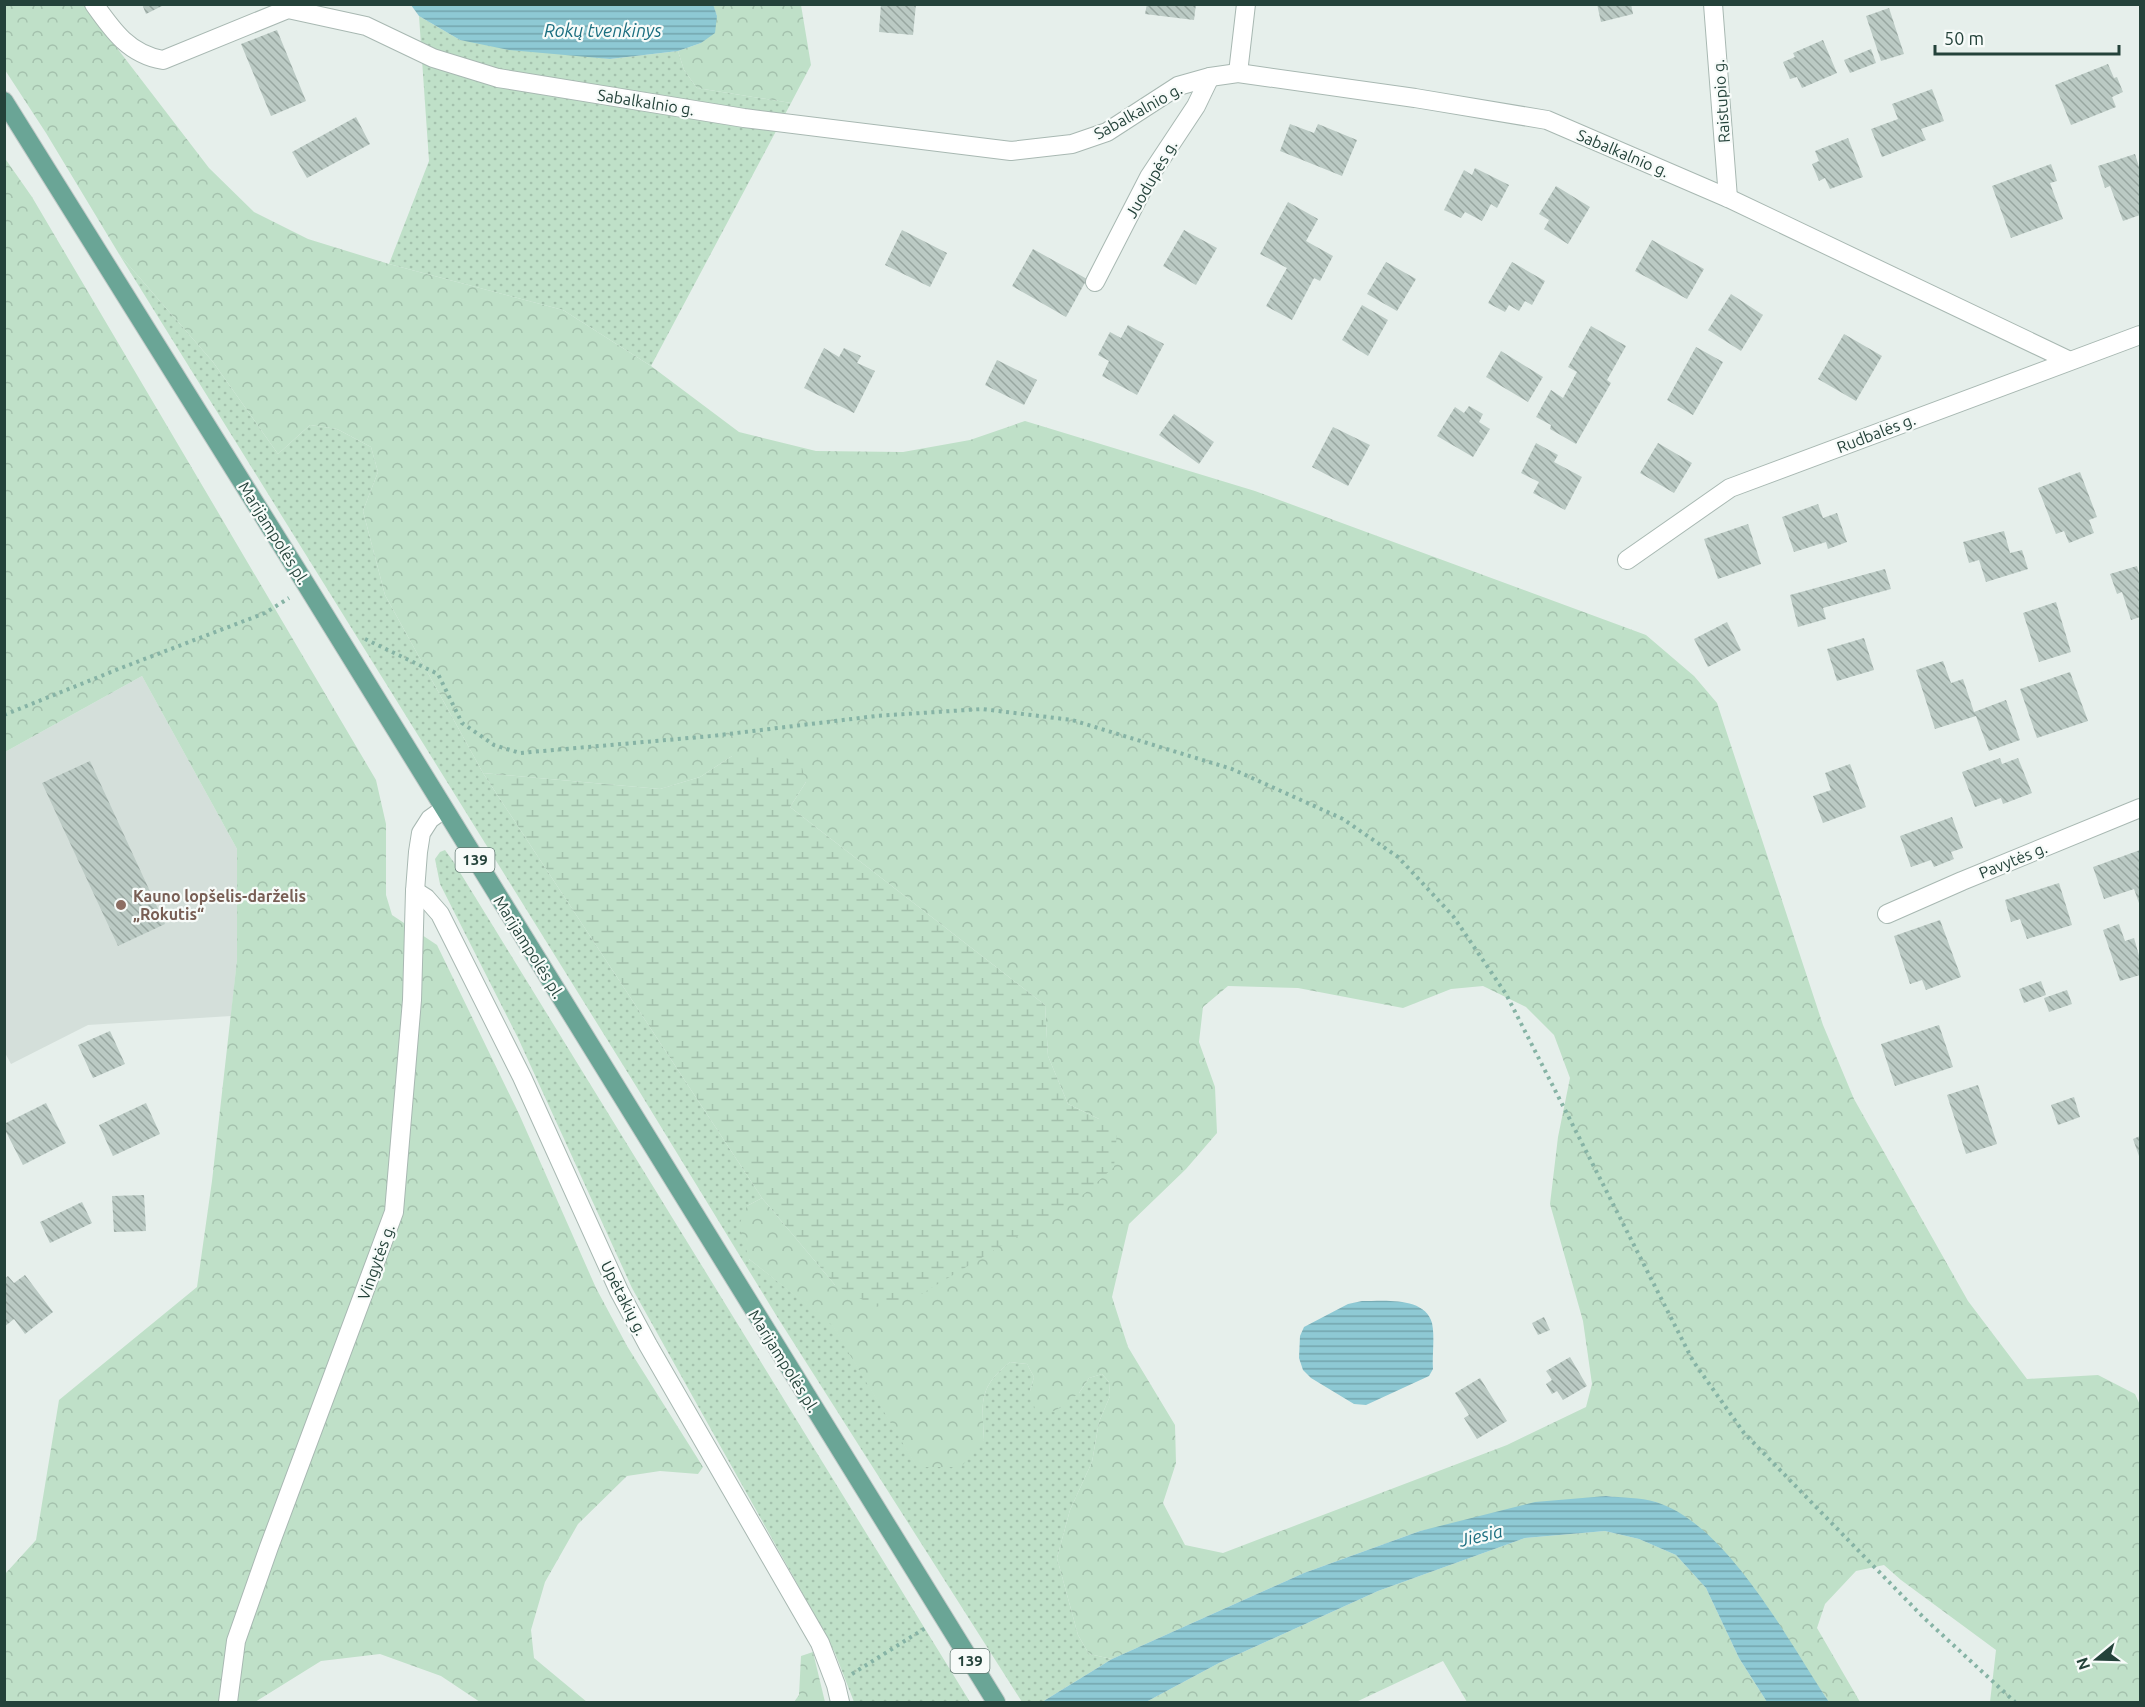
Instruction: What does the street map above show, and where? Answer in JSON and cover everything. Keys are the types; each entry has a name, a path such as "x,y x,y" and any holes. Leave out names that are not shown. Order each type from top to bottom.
{"main road":[{"name":"Marijampolės pl.","path":"4,100 996,1702"}],"street":[{"name":"Sabalkalnio g.","path":"94,4 109,26 128,46 147,57 162,60 288,9 366,26 433,58 498,78 744,118 1011,152 1072,144 1107,132 1178,86 1210,77 1238,73 1415,98 1547,120 1728,198 2068,360"},
{"path":"1238,73 1246,4"},
{"name":"Raistupio g.","path":"1713,4 1728,198"},
{"name":"Juodupės g.","path":"1095,282 1149,177 1196,106 1210,77"},
{"name":"Rudbalės g.","path":"1628,560 1730,488 2140,335"},
{"name":"Pavytės g.","path":"1887,914 2140,808"},
{"name":"Vingytės g.","path":"228,1702 236,1641 394,1212 412,1000 414,891 421,833 430,819 444,809"},
{"name":"Upėtakių g.","path":"414,891 426,898 440,914 522,1077 619,1291 820,1643 840,1702"}],"path":[{"path":"4,715 265,613 307,586"},
{"path":"357,635 438,674 462,723 494,745 520,753 712,736 876,716 982,709 1072,720 1187,755 1232,770 1343,819 1398,857 1454,916 1506,993 1693,1361 1744,1433 1924,1618 2015,1702"},
{"path":"845,1678 924,1629"}],"shaded area":[{"name":"Kauno lopšelis-darželis „Rokutis“","path":"142,676 237,849 237,960 231,1016 88,1025 11,1064 4,1051 5,752"}],"green space":[{"path":"4,5 84,5 209,168 254,212 308,239 389,264 563,310 651,366 739,432 816,451 903,452 970,440 1025,421 1255,491 1646,635 1694,676 1717,703 1823,1025 1854,1099 1968,1301 2027,1379 2098,1375 2135,1394 2140,1405 2140,1702 1990,1702 1996,1650 1884,1565 1856,1571 1825,1604 1817,1628 1860,1702 1829,1702 1807,1670 1691,1521 1656,1502 1606,1496 1420,1531 1304,1573 1112,1659 1089,1654 1078,1635 1057,1558 1070,1510 1092,1462 1099,1422 1110,1396 1109,1382 1102,1374 1089,1378 1079,1393 1055,1411 1035,1409 1030,1391 1034,1377 1027,1364 1010,1362 987,1388 983,1405 984,1440 961,1467 917,1467 832,1325 749,1259 739,1225 747,1206 762,1198 835,1285 1099,1119 1068,1104 1048,1056 1045,1005 790,807 806,782 732,756 700,777 660,789 483,773 385,595 363,511 378,472 371,447 337,429 310,425 278,454 213,362 119,254 5,70","holes":["1228,986 1298,988 1403,1008 1451,989 1483,986 1526,1007 1554,1035 1570,1078 1558,1137 1550,1204 1583,1321 1592,1384 1586,1407 1507,1445 1223,1553 1185,1545 1163,1503 1176,1463 1175,1425 1128,1347 1112,1297 1129,1224 1186,1169 1217,1133 1215,1087 1199,1042 1203,1007"]},
{"path":"713,5 801,5 811,65 791,103 697,88 684,70 678,51 701,43 717,16"},
{"path":"419,16 460,40 610,59 678,51 684,70 697,88 791,103 651,366 563,310 389,264 429,161"},
{"path":"4,157 32,197 376,780 386,824 386,895 392,915 437,945 519,1114 596,1288 627,1346 703,1467 698,1474 660,1471 627,1476 578,1524 545,1582 531,1630 534,1658 587,1702 480,1702 441,1676 380,1654 321,1661 255,1702 5,1702 5,1574 36,1540 59,1400 197,1287 212,1181 237,960 237,849 142,676 5,752"},
{"path":"119,254 213,362 278,454 310,425 337,429 371,447 378,472 363,511 385,595 483,773 762,1198 747,1206 749,1259 832,1324 917,1466 984,1440 984,1396 992,1380 1010,1362 1027,1364 1034,1377 1030,1391 1079,1393 1089,1378 1102,1374 1109,1382 1110,1396 1099,1422 1092,1462 1070,1510 1057,1558 1078,1635 1089,1654 1112,1659 1042,1702 1022,1702 776,1315"},
{"path":"732,756 781,756 801,764 806,782 790,807 1045,1005 1048,1056 1068,1104 1099,1119 1117,1132 1114,1167 1076,1201 918,1296 876,1307 835,1285 762,1198 483,773 660,789 700,777"},
{"path":"445,850 970,1702 854,1702 835,1653 632,1288 518,1038 440,884 435,859 440,852"},
{"path":"1605,1531 1639,1539 1676,1555 1706,1588 1739,1658 1767,1702 1467,1702 1443,1661 1356,1702 1146,1702 1219,1663 1378,1591 1525,1538"},
{"path":"813,1652 825,1702 794,1702 799,1695 801,1656"}],"water":[{"name":"Rokų tvenkinys","path":"713,4 717,16 715,33 701,43 678,51 610,59 509,50 460,40 419,16 411,5"},
{"path":"1362,1301 1402,1302 1421,1308 1428,1314 1433,1334 1433,1369 1429,1376 1366,1405 1354,1404 1311,1378 1303,1370 1299,1358 1300,1336 1304,1327 1348,1304"},
{"name":"Jiesia","path":"1606,1496 1656,1502 1682,1515 1708,1534 1732,1559 1754,1588 1829,1702 1767,1702 1739,1658 1706,1588 1676,1555 1639,1539 1605,1531 1525,1538 1378,1591 1219,1663 1146,1702 1042,1702 1112,1659 1304,1573 1420,1531 1535,1502"}],"building":[{"path":"142,4 166,4 146,14"},
{"path":"881,4 916,4 913,35 879,32"},
{"path":"1147,4 1196,4 1194,20 1145,14"},
{"path":"1597,4 1631,4 1633,14 1601,22"},
{"path":"1889,8 1904,54 1881,61 1866,16"},
{"path":"277,30 306,101 271,116 241,44"},
{"path":"1823,40 1837,73 1802,88 1797,77 1790,79 1783,62 1795,57 1793,53"},
{"path":"1871,49 1876,63 1850,73 1844,60"},
{"path":"2108,64 2123,92 2112,97 2116,107 2071,125 2055,85"},
{"path":"1932,89 1944,121 1921,129 1926,140 1882,157 1871,129 1898,119 1892,104"},
{"path":"356,117 370,144 307,178 292,152"},
{"path":"1290,124 1314,133 1318,124 1357,140 1342,176 1280,151"},
{"path":"1848,138 1863,177 1830,189 1825,178 1819,181 1812,164 1819,161 1815,151"},
{"path":"2135,154 2140,170 2140,215 2123,221 2110,186 2105,188 2098,166"},
{"path":"2051,164 2057,181 2050,183 2063,219 2011,238 1992,186"},
{"path":"1475,168 1509,185 1497,208 1491,204 1482,221 1465,212 1461,218 1444,210 1464,170 1472,175"},
{"path":"1556,186 1590,207 1568,244 1544,229 1549,220 1539,214"},
{"path":"1288,202 1318,219 1306,241 1333,256 1320,281 1314,278 1292,320 1266,306 1287,268 1260,254"},
{"path":"902,230 947,253 930,287 885,265"},
{"path":"1184,230 1217,248 1196,285 1163,266"},
{"path":"1652,240 1704,269 1687,299 1635,271"},
{"path":"1033,249 1087,279 1066,317 1012,286"},
{"path":"1386,262 1416,279 1397,311 1367,294"},
{"path":"1512,262 1545,281 1532,305 1525,301 1519,311 1509,305 1505,312 1488,303"},
{"path":"1731,294 1763,315 1741,351 1708,330"},
{"path":"1362,305 1388,320 1368,356 1342,340"},
{"path":"1128,325 1164,344 1137,395 1102,376 1109,361 1098,355 1110,332 1121,338"},
{"path":"1591,326 1626,346 1607,380 1611,383 1576,444 1550,429 1551,425 1536,417 1551,390 1563,398 1577,372 1568,367"},
{"path":"1844,334 1882,356 1856,401 1818,379"},
{"path":"1696,347 1723,362 1693,415 1667,400"},
{"path":"824,348 839,357 844,348 861,356 857,363 875,371 854,413 804,388"},
{"path":"1501,351 1543,377 1528,402 1486,377"},
{"path":"997,360 1037,380 1024,405 985,385"},
{"path":"1469,406 1483,414 1479,422 1490,429 1473,457 1437,436 1455,407 1464,413"},
{"path":"1174,414 1214,442 1199,464 1159,435"},
{"path":"1333,427 1370,445 1348,486 1312,467"},
{"path":"1536,443 1558,455 1554,462 1582,477 1565,510 1533,493 1539,482 1521,473"},
{"path":"1658,443 1692,463 1674,493 1640,473"},
{"path":"2080,472 2097,517 2089,520 2094,533 2069,543 2064,531 2056,534 2038,488"},
{"path":"1818,504 1823,518 1837,513 1847,542 1828,549 1826,542 1794,552 1782,517"},
{"path":"1748,524 1761,564 1718,579 1704,539"},
{"path":"2004,531 2010,553 2022,550 2028,569 1986,582 1979,560 1969,563 1963,542"},
{"path":"2137,566 2140,577 2140,617 2131,620 2122,592 2117,594 2110,574"},
{"path":"1885,569 1891,589 1823,608 1826,619 1798,627 1790,595"},
{"path":"2056,602 2071,652 2039,662 2023,613"},
{"path":"1727,622 1741,650 1708,667 1694,639"},
{"path":"1864,638 1874,670 1837,681 1827,649"},
{"path":"1943,661 1951,683 1963,679 1974,712 2006,700 2020,740 1989,751 1976,716 1935,729 1916,670"},
{"path":"2070,672 2088,721 2037,738 2020,689"},
{"path":"2000,758 2002,764 2018,758 2032,793 2003,804 2001,798 1975,807 1962,772"},
{"path":"90,761 165,924 118,946 42,783"},
{"path":"1850,764 1866,807 1823,823 1813,796 1831,790 1825,773"},
{"path":"1952,817 1963,848 1951,852 1954,859 1934,867 1931,860 1911,867 1900,836"},
{"path":"2140,850 2140,906 2134,889 2104,899 2093,867"},
{"path":"2059,883 2072,925 2027,939 2020,919 2011,922 2005,900"},
{"path":"1940,920 1961,977 1926,990 1922,980 1910,984 1894,936"},
{"path":"2119,924 2125,941 2134,938 2140,959 2140,975 2120,981 2103,930"},
{"path":"2041,981 2046,995 2024,1003 2019,989"},
{"path":"2067,990 2072,1004 2049,1012 2044,998"},
{"path":"1939,1025 1953,1067 1895,1086 1881,1044"},
{"path":"110,1031 125,1064 93,1078 78,1045"},
{"path":"1978,1085 1997,1144 1966,1154 1947,1095"},
{"path":"2074,1097 2080,1117 2058,1125 2051,1105"},
{"path":"46,1103 66,1143 23,1165 4,1124"},
{"path":"146,1103 160,1134 113,1156 99,1125"},
{"path":"2140,1136 2140,1159 2133,1139"},
{"path":"144,1195 146,1231 114,1232 112,1196"},
{"path":"82,1202 92,1223 50,1243 40,1222"},
{"path":"25,1275 53,1312 25,1334 14,1319 4,1327 4,1279 8,1276 14,1283"},
{"path":"1544,1317 1550,1330 1538,1335 1532,1323"},
{"path":"1570,1357 1587,1386 1563,1400 1557,1391 1552,1394 1546,1384 1552,1380 1546,1371"},
{"path":"1480,1378 1507,1421 1477,1439 1464,1418 1469,1415 1455,1393"}],"place":[{"name":"Kauno lopšelis-darželis „Rokutis“","path":"121,905"}]}
